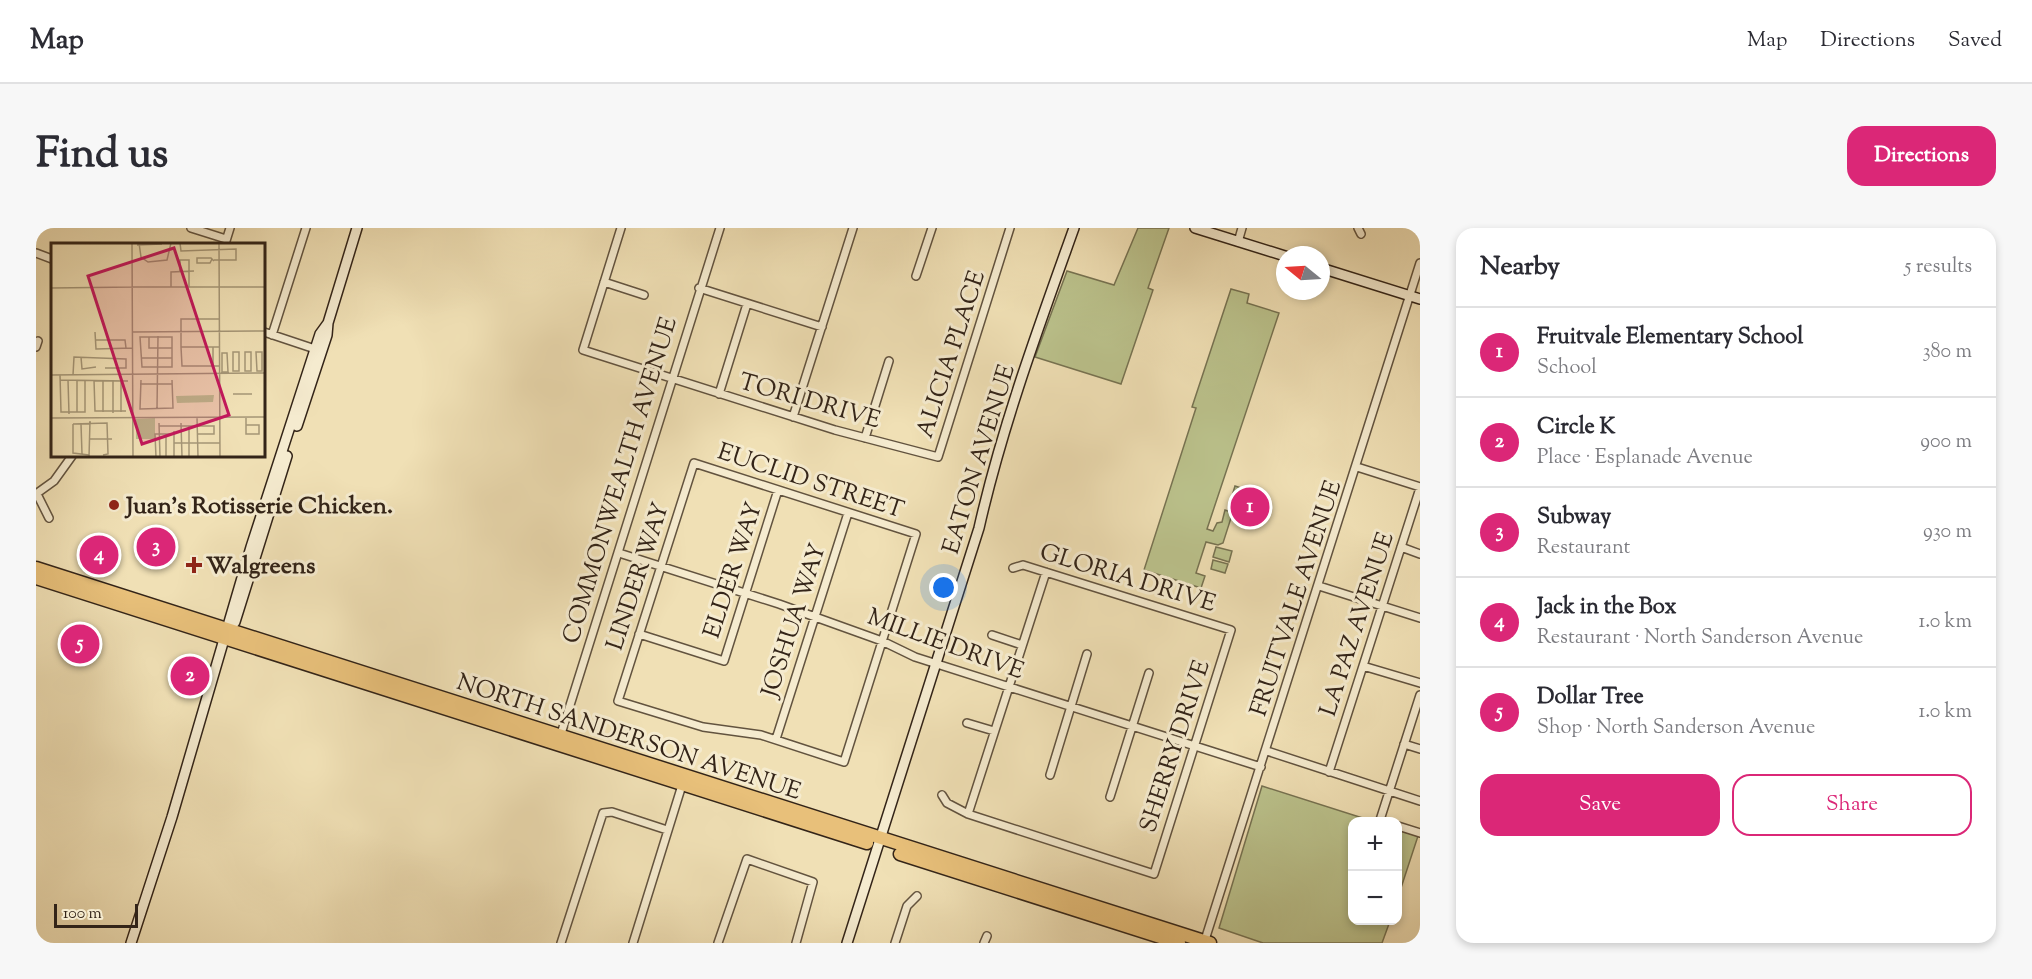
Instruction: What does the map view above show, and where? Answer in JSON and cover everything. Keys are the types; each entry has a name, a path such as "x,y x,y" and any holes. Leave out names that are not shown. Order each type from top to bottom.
{"highway":[{"name":"NORTH SANDERSON AVENUE","path":"36,568 227,634 879,843 1179,943"},
{"name":"NORTH SANDERSON AVENUE","path":"36,578 227,634"},
{"name":"NORTH SANDERSON AVENUE","path":"879,843 1206,942"}],"main road":[{"path":"131,943 227,634 229,619 251,547 315,349 328,323 357,228"},
{"name":"EATON AVENUE","path":"847,943 936,664 1027,366 1074,228"},
{"path":"1195,228 1276,253"},
{"path":"1330,271 1420,299"},
{"path":"227,634 235,622 327,335 328,323"}],"street":[{"path":"191,228 226,242 230,228"},
{"path":"272,335 306,228"},
{"path":"621,228 604,282 644,295"},
{"name":"COMMONWEALTH AVENUE","path":"558,740 619,553 699,288 720,228"},
{"path":"793,417 853,228"},
{"path":"916,276 932,228"},
{"name":"ALICIA PLACE","path":"938,457 1010,228"},
{"path":"1238,242 1242,228"},
{"path":"36,254 51,259"},
{"name":"FRUITVALE AVENUE","path":"1206,942 1420,263"},
{"name":"TORI DRIVE","path":"604,282 582,350 793,417 938,457"},
{"path":"699,288 822,327"},
{"path":"719,394 747,304"},
{"path":"266,333 315,349"},
{"path":"866,438 889,361"},
{"path":"49,518 36,494 54,481 71,458"},
{"name":"EUCLID STREET","path":"694,464 916,534 882,641"},
{"name":"LINDER WAY","path":"694,464 618,701 702,727 753,732 776,739"},
{"path":"1356,467 1420,487"},
{"name":"LA PAZ AVENUE","path":"1329,771 1420,487"},
{"name":"ELDER WAY","path":"639,634 724,661 778,490"},
{"name":"JOSHUA WAY","path":"776,739 848,513"},
{"path":"1401,548 1420,554"},
{"name":"MILLIE DRIVE","path":"619,553 746,593 882,641 936,664 1008,688 1262,767"},
{"name":"GLORIA DRIVE","path":"1013,568 1023,565 1231,630"},
{"path":"942,795 947,803 969,814 1046,572"},
{"path":"1319,586 1420,618"},
{"name":"SHERRY DRIVE","path":"969,814 1154,874 1231,630"},
{"path":"992,635 1022,645"},
{"path":"776,739 843,762 882,641"},
{"path":"1050,775 1087,654"},
{"path":"1363,666 1420,683"},
{"path":"1110,797 1149,673"},
{"path":"1382,817 1420,695"},
{"path":"967,723 994,731"},
{"path":"1404,744 1420,749"},
{"path":"1267,751 1420,801"},
{"path":"633,943 683,780"},
{"path":"561,943 603,813 612,812 667,830"},
{"path":"1402,827 1420,833"},
{"path":"718,943 747,859 813,882 796,943"},
{"path":"895,943 907,906 917,897"}],"green space":[{"path":"1138,228 1169,228 1148,288 1153,290 1121,384 1035,357 1067,271 1114,285"},
{"path":"1231,289 1249,294 1247,303 1279,313 1207,529 1213,531 1217,523 1222,522 1225,510 1231,512 1223,543 1218,545 1206,542 1196,573 1205,576 1201,588 1144,570 1196,408 1192,407"},
{"path":"1235,486 1250,491 1247,501 1232,496"},
{"path":"1232,498 1246,503 1243,513 1229,508"},
{"path":"1216,547 1232,551 1229,562 1213,557"},
{"path":"1213,560 1228,564 1225,573 1211,569"},
{"path":"1262,786 1359,817 1348,817 1348,925 1389,925 1382,943 1263,943 1219,928"},
{"path":"1402,831 1418,836 1402,885"}],"place":[{"name":"Juan's Rotisserie Chicken.","path":"114,505"},
{"name":"Fruitvale Elementary School","path":"1250,507"},
{"name":"Subway","path":"156,547"},
{"name":"Jack in the Box","path":"99,555"},
{"name":"Walgreens","path":"194,565"},
{"name":"Dollar Tree","path":"80,644"},
{"name":"Circle K","path":"190,676"}]}
